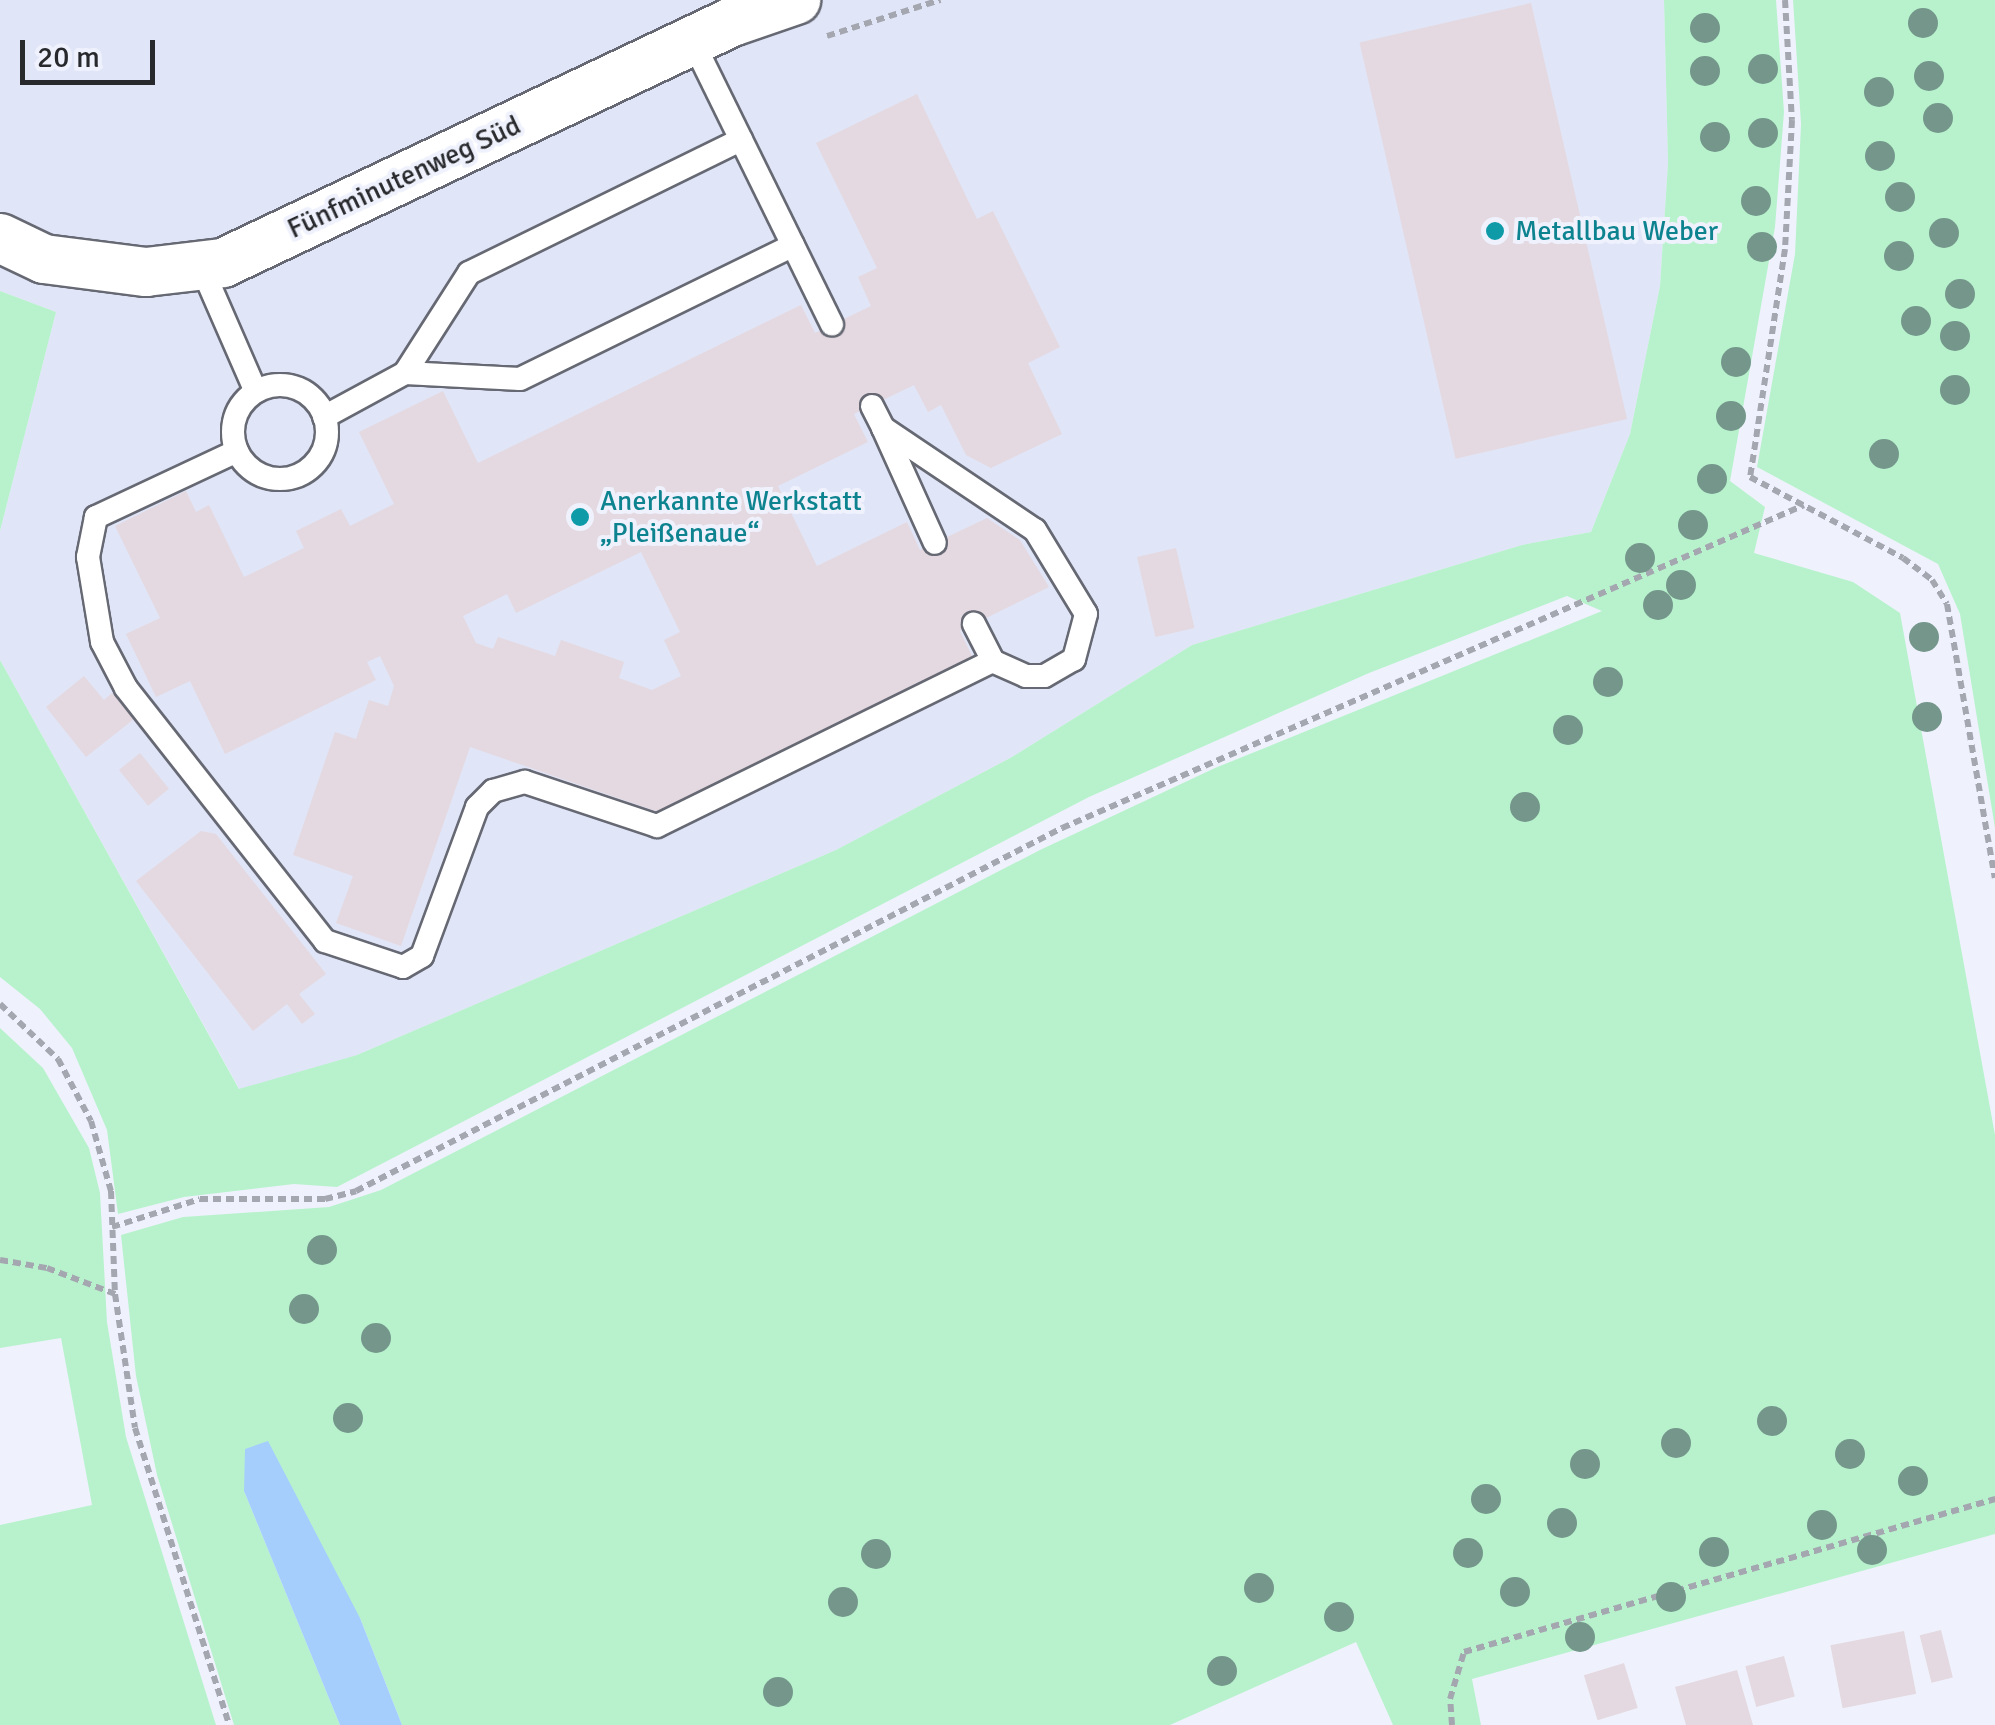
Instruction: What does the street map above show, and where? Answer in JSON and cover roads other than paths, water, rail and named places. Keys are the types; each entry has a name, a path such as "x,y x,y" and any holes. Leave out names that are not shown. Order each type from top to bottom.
{"street":[{"name":"Fünfminutenweg Süd","path":"0,238 44,259 146,272 223,263 692,40 796,0"}],"lane":[{"path":"692,40 832,324"},
{"path":"324,418 406,373 470,273 741,140"},
{"path":"406,373 520,378 793,246"},
{"path":"201,266 256,392"},
{"path":"292,386 315,401 324,418 322,453 294,476 259,474 237,451 234,420 256,392 292,386"},
{"path":"872,406 934,543"},
{"path":"883,428 1014,512 1081,599 1087,630 1074,660 1061,670 1026,676 993,660 974,624"},
{"path":"237,451 96,517 88,556 102,642 126,688 325,941 388,963 403,967 422,956 477,807 494,791 525,782 657,826 993,660"}],"water":[{"path":"268,1441 360,1618 402,1725 340,1725 244,1491 245,1449"}],"place":[{"name":"Metallbau Weber","path":"1495,231"},
{"name":"Anerkannte Werkstatt „Pleißenaue“","path":"580,517"}]}
